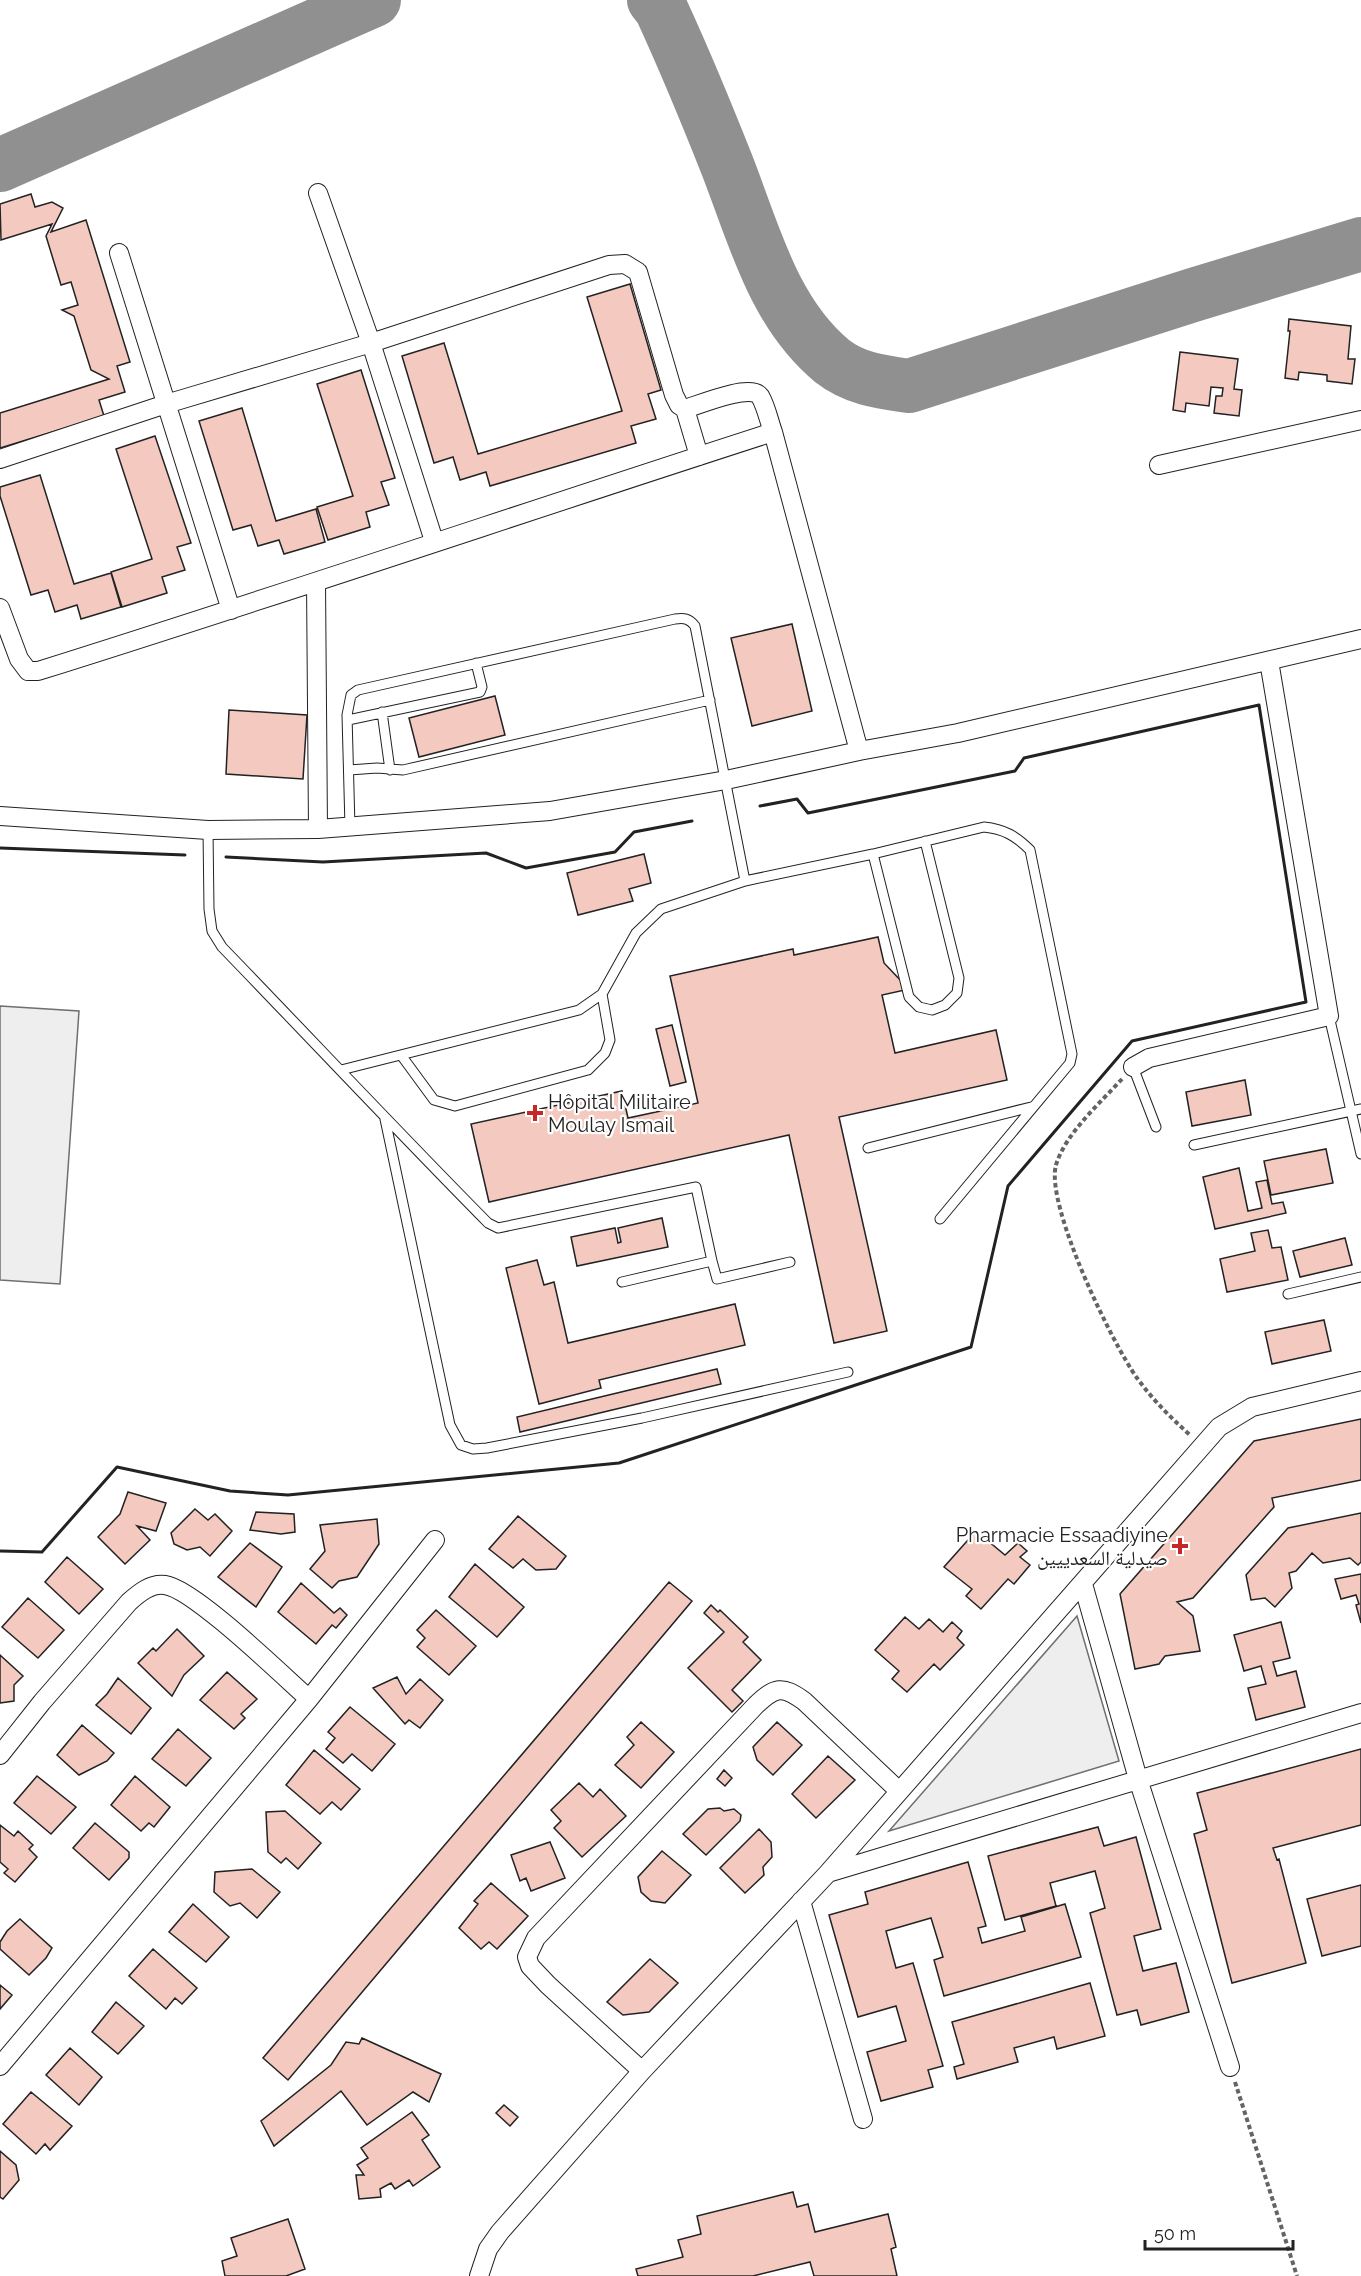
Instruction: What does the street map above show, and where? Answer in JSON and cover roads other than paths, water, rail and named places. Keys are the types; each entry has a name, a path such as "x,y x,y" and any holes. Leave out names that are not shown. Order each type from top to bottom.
{"street":[{"path":"318,193 371,343 434,541"},
{"path":"119,253 231,610"},
{"path":"0,459 166,404 371,343 609,265 625,264 638,272 674,394 679,405 684,409 699,456"},
{"path":"684,409 742,392 754,391 759,395 773,432 859,751"},
{"path":"1159,465 1361,420"},
{"path":"0,608 19,659 28,671 38,671 773,432"},
{"path":"316,582 318,830"},
{"path":"0,816 208,830 318,830 550,811 726,780 859,751 958,733 1361,639"},
{"path":"1133,1067 1149,1058 1329,1016 1269,661"},
{"path":"479,2276 488,2249 500,2232 642,2071 827,1874 1219,1427 1252,1407 1361,1381"},
{"path":"0,2066 309,1699 435,1539"},
{"path":"0,1755 42,1702 129,1602 139,1593 163,1584 172,1586 200,1603 309,1699"},
{"path":"1083,1584 1138,1779 1230,2067"},
{"path":"642,2071 530,1966 527,1957 536,1938 756,1705 774,1690 793,1693 804,1701 899,1791"},
{"path":"827,1874 1361,1713"},
{"path":"801,1901 863,2119"}],"lane":[{"path":"350,828 348,704 351,695 358,690 685,618 691,620 695,626 745,881"},
{"path":"348,720 480,692 482,687 476,663"},
{"path":"349,770 377,768 403,770 710,700"},
{"path":"382,712 390,770"},
{"path":"341,1070 579,1010 602,994 636,933 661,909 745,881 873,854 965,830 984,827 999,828 1012,834 1030,850 1072,1054 1070,1063 940,1219"},
{"path":"208,830 209,909 212,931 222,947 385,1119 488,1223 498,1228 696,1187 717,1279 790,1262"},
{"path":"873,854 909,997 919,1007 932,1010 945,1005 957,993 959,978 925,841"},
{"path":"401,1055 434,1100 455,1106 588,1070 605,1053 610,1040 602,994"},
{"path":"1329,1016 1356,1110 1361,1154"},
{"path":"1133,1067 1156,1127"},
{"path":"868,1148 1031,1107"},
{"path":"1194,1145 1356,1110"},
{"path":"385,1119 450,1425 461,1445 473,1449 487,1448 642,1418 848,1372"},
{"path":"622,1282 712,1261"},
{"path":"1288,1294 1361,1277"}],"place":[{"name":"Hôpital Militaire Moulay Ismail","path":"535,1113"},
{"name":"Pharmacie Essaadiyine صيدلية السعدييين","path":"1180,1546"}]}
